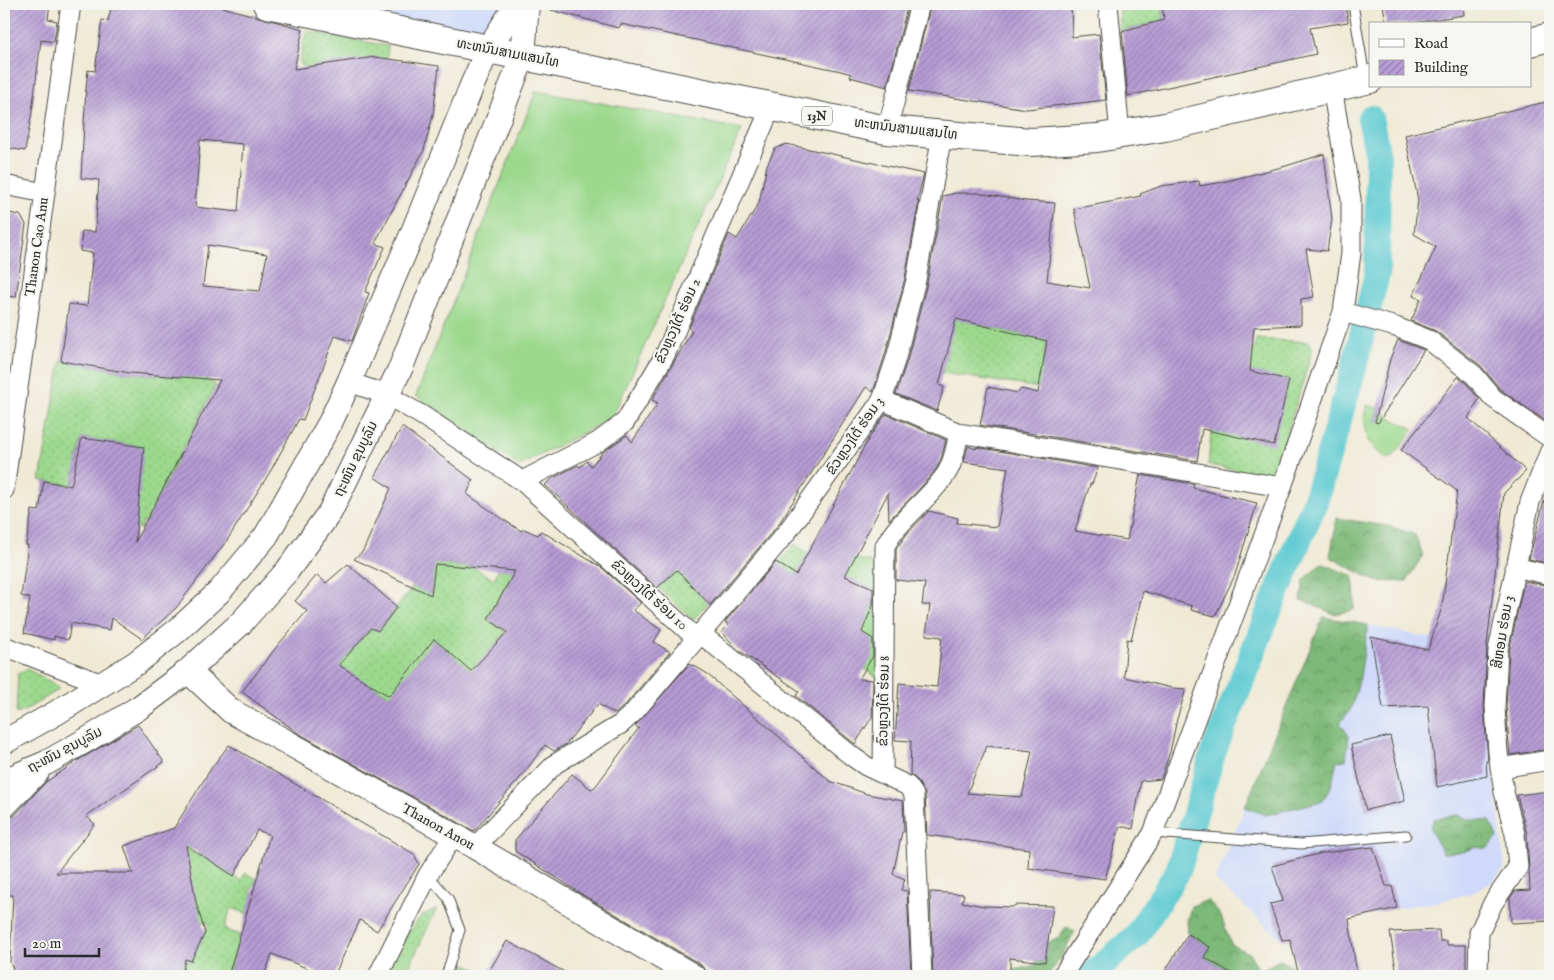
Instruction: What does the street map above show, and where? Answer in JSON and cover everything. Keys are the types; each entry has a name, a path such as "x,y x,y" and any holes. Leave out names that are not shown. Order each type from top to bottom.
{"highway":[{"name":"ທະຫນົນສາມແສນໄທ","path":"266,4 887,130 1030,142 1097,138 1165,127 1368,80"},
{"path":"1532,42 1550,37"}],"street":[{"name":"Thanon Cao Anu","path":"4,490 9,416 45,193 71,4"},
{"path":"4,742 56,713 136,663 178,630 219,592 266,536 330,423 349,382 488,49 516,4"},
{"name":"ຖະໜົນ ຂຸນບູລົມ","path":"4,781 46,763 140,707 188,671 241,623 287,571 330,512 401,367 523,56 527,4"},
{"path":"887,130 920,4"},
{"path":"1108,4 1120,135"},
{"path":"1061,976 1153,833 1282,487 1349,314 1351,198 1332,88"},
{"name":"ຂົວຫຼວງໃຕ້ ຮ່ອມ 2","path":"522,481 598,442 625,422 665,355 771,107"},
{"name":"ຂົວຫຼວງໃຕ້ ຮ່ອມ 3","path":"698,636 787,532 882,400 896,358 916,280 942,135"},
{"path":"4,184 45,193"},
{"path":"1349,314 1396,326 1429,340 1474,375 1494,398 1550,438"},
{"name":"ຂົວຫຼວງໃຕ້ ຮ່ອມ 10","path":"349,382 387,395 423,416 522,481 698,636 628,718 555,764 475,847"},
{"path":"882,400 960,433 1282,487"},
{"name":"ຂົວຫຼວງໃຕ້ ຮ່ອມ 8","path":"883,774 885,546 900,525 946,474 952,462 960,433"},
{"name":"ສີຫອມ ຮ່ອມ 3","path":"1478,976 1479,933 1493,903 1518,867 1515,834 1500,768 1495,707 1498,650 1530,502 1550,451"},
{"path":"1515,567 1550,576"},
{"path":"698,636 852,757 866,766 908,786 914,795 922,976"},
{"path":"4,646 102,684"},
{"name":"Thanon Anou","path":"188,671 231,711 475,847 693,976"},
{"path":"1500,768 1550,760"},
{"path":"4,806 46,763"},
{"path":"378,976 428,875 454,835"}],"lane":[{"path":"1353,4 1368,80"},
{"path":"1153,833 1302,844 1406,835"},
{"path":"428,875 448,898 460,930 446,976"}],"shaded area":[{"path":"274,4 537,4 523,56"},
{"path":"1323,617 1478,647 1505,868 1491,883 1475,892 1438,902 1397,908 1323,925 1294,938 1282,940 1215,880"}],"green space":[{"path":"1120,4 1162,4 1164,20 1120,32"},
{"path":"306,31 388,46 383,98 376,57 308,69 299,63"},
{"path":"536,91 742,129 612,418 519,466 416,396"},
{"path":"962,289 988,292 981,325 1040,339 1047,338 1042,373 1125,401 942,373"},
{"path":"1256,339 1309,342 1313,348 1275,473 1268,476 1208,465 1219,347 1255,349"},
{"path":"61,361 130,373 204,378 216,385 160,493 148,525 143,521 141,529 130,526 143,447 82,438 77,459 84,488 40,480"},
{"path":"1367,405 1380,409 1390,418 1414,429 1392,458 1384,458 1368,441 1364,417"},
{"path":"1337,518 1392,527 1415,535 1423,555 1406,582 1375,581 1330,557"},
{"path":"440,521 447,523 448,565 475,568 494,579 501,563 517,566 488,619 507,632 471,671 434,640 409,671 398,701 371,685 367,689 339,665 371,628 378,631 413,587"},
{"path":"794,544 808,553 854,558 875,563 880,576 879,679 757,593"},
{"path":"695,553 692,586 708,603 693,620 658,588"},
{"path":"1321,563 1353,576 1354,610 1334,614 1301,600 1304,580"},
{"path":"1323,617 1368,625 1360,677 1351,709 1340,723 1349,736 1346,760 1337,761 1331,787 1322,801 1266,815 1245,807"},
{"path":"27,669 58,686 58,690 16,714 18,673"},
{"path":"1458,815 1472,820 1490,821 1497,838 1487,849 1476,847 1463,852 1443,853 1430,829 1434,819"},
{"path":"175,828 197,837 190,851 212,862 241,881 245,873 257,879 250,892 255,895 248,914 231,908 224,929 240,935 228,976 182,976 184,962 191,961 209,924 194,918 198,913 196,902"},
{"path":"1208,900 1221,916 1231,944 1250,954 1261,974 1267,967 1280,960 1300,970 1297,976 1236,976 1204,957 1209,947 1188,934 1187,921 1191,906"},
{"path":"437,908 405,976 384,976 396,949 420,917"},
{"path":"1066,927 1075,931 1060,959 1048,976 1014,976 1014,970 1035,965 1048,943 1059,938"},
{"path":"467,964 487,976 460,976"}],"building":[{"path":"4,4 50,4 48,19 57,21 54,42 41,40 25,151 4,147"},
{"path":"112,4 211,4 303,29 294,69 375,57 439,66 433,115 424,150 375,243 385,247 365,292 369,293 352,341 335,336 303,420 299,419 270,472 228,539 176,608 142,639 112,618 110,630 71,623 68,640 54,636 54,640 24,633 30,598 21,596 28,545 26,545 32,510 39,511 44,481 71,486 82,438 144,447 135,542 220,380 130,373 61,361 69,304 87,306 93,253 80,251 82,231 95,232 99,180 81,178 86,88 88,70 95,71 102,20 108,21","holes":["200,140 243,144 238,212 195,207","208,245 267,254 260,291 203,286"]},
{"path":"552,4 908,4 887,87 850,77 851,74 841,71 621,24 619,28 551,10"},
{"path":"931,4 1071,4 1072,37 1099,34 1106,100 1027,109 909,91"},
{"path":"1162,4 1346,4 1348,22 1310,28 1316,54 1128,96 1122,31 1164,20"},
{"path":"1383,4 1463,4 1464,15 1420,22 1386,22"},
{"path":"1550,101 1550,424 1501,390 1481,366 1436,331 1411,321 1421,299 1413,296 1436,247 1414,234 1418,200 1405,135"},
{"path":"786,144 924,174 917,202 919,201 905,278 885,355 873,392 866,387 778,525 710,605 677,570 657,588 545,485 553,478 578,465 580,467 587,461 591,466 603,452 627,435 632,442 658,403 652,400 692,331 689,328 729,234 737,239 759,203 767,165 775,149"},
{"path":"1324,154 1332,219 1327,251 1306,249 1314,297 1301,299 1301,325 1254,327 1250,371 1289,380 1274,445 1202,429 1197,461 980,425 988,387 1018,393 1021,389 1038,393 1047,341 956,319 939,385 944,387 937,411 896,394 907,361 927,283 943,196 956,193 977,193 1026,201 1055,203 1047,281 1090,288 1074,209 1141,196 1140,194 1161,186 1199,181 1200,186 1223,182"},
{"path":"4,212 20,215 26,224 16,297 4,296"},
{"path":"1398,340 1424,350 1378,423 1375,422 1390,359"},
{"path":"1458,377 1466,383 1479,399 1468,418 1526,471 1504,493 1487,645 1484,706 1488,761 1486,761 1487,776 1437,787 1428,706 1383,708 1371,637 1428,650 1442,607 1457,491 1401,450"},
{"path":"886,414 946,440 937,468 889,520 888,493 845,576 873,588 873,605 862,632 873,639 873,656 859,679 873,680 872,717 855,744 796,696 799,691 737,649 722,632 729,625 725,622 776,562 796,575 869,438"},
{"path":"402,427 473,480 467,494 498,516 521,531 524,529 538,535 541,531 601,567 641,603 633,610 661,630 654,642 670,652 626,704 615,714 598,704 566,744 554,751 545,745 520,778 474,831 298,733 242,692 307,611 295,601 317,575 326,583 348,564 397,607 378,631 371,628 339,665 389,696 434,639 471,671 507,632 488,619 515,571 435,564 431,595 354,559 363,551 391,488 374,477"},
{"path":"968,446 976,449 976,447 1098,468 1092,484 1090,484 1075,531 1127,540 1140,475 1194,484 1193,488 1257,503 1235,575 1215,616 1191,610 1192,606 1143,591 1131,640 1127,639 1124,677 1172,688 1186,689 1161,779 1141,781 1133,829 1120,826 1105,879 1028,868 1029,849 927,835 925,794 917,780 910,774 911,741 895,740 899,683 937,687 942,637 926,635 930,605 922,605 925,583 896,580 896,549 907,534 929,511 958,518 957,523 997,527 1008,468 964,462","holes":["987,746 1032,751 1022,797 967,793"]},
{"path":"1544,501 1550,502 1550,564 1529,559"},
{"path":"1524,581 1550,586 1550,749 1510,755 1506,707 1509,652"},
{"path":"689,664 706,673 830,781 867,794 903,801 904,832 902,832 893,874 905,879 901,890 907,891 911,976 719,976 705,970 700,964 583,895 515,851 515,840 572,774 591,789 595,787 639,728 635,726"},
{"path":"138,725 164,762 86,816 95,824 56,873 133,873 124,846 174,828 212,767 229,745 414,854 419,864 377,931 360,920 334,976 326,976 272,954 264,976 228,976 270,835 257,830 234,876 186,845 196,902 205,933 191,961 185,959 182,976 16,976 10,962 13,895 4,895 4,850 7,820 14,816 46,782 77,761"},
{"path":"1390,736 1405,801 1366,810 1351,745"},
{"path":"1550,791 1550,921 1511,923 1510,898 1515,891 1530,890 1527,834 1517,795"},
{"path":"1373,847 1386,886 1392,886 1397,908 1349,919 1357,976 1299,976 1290,939 1282,940 1270,904 1283,901 1272,866 1322,853"},
{"path":"930,892 964,894 962,902 984,906 1053,906 1045,962 1010,958 1010,976 933,976"},
{"path":"1439,930 1440,941 1447,941 1447,945 1466,945 1466,976 1397,976 1390,932"},
{"path":"1188,934 1210,947 1204,957 1236,976 1162,976"},
{"path":"507,941 572,976 486,976"}],"waterway":[{"path":"1090,976 1136,936 1178,871 1213,753 1265,621 1315,502 1353,371 1377,274 1378,156 1370,118"}]}
